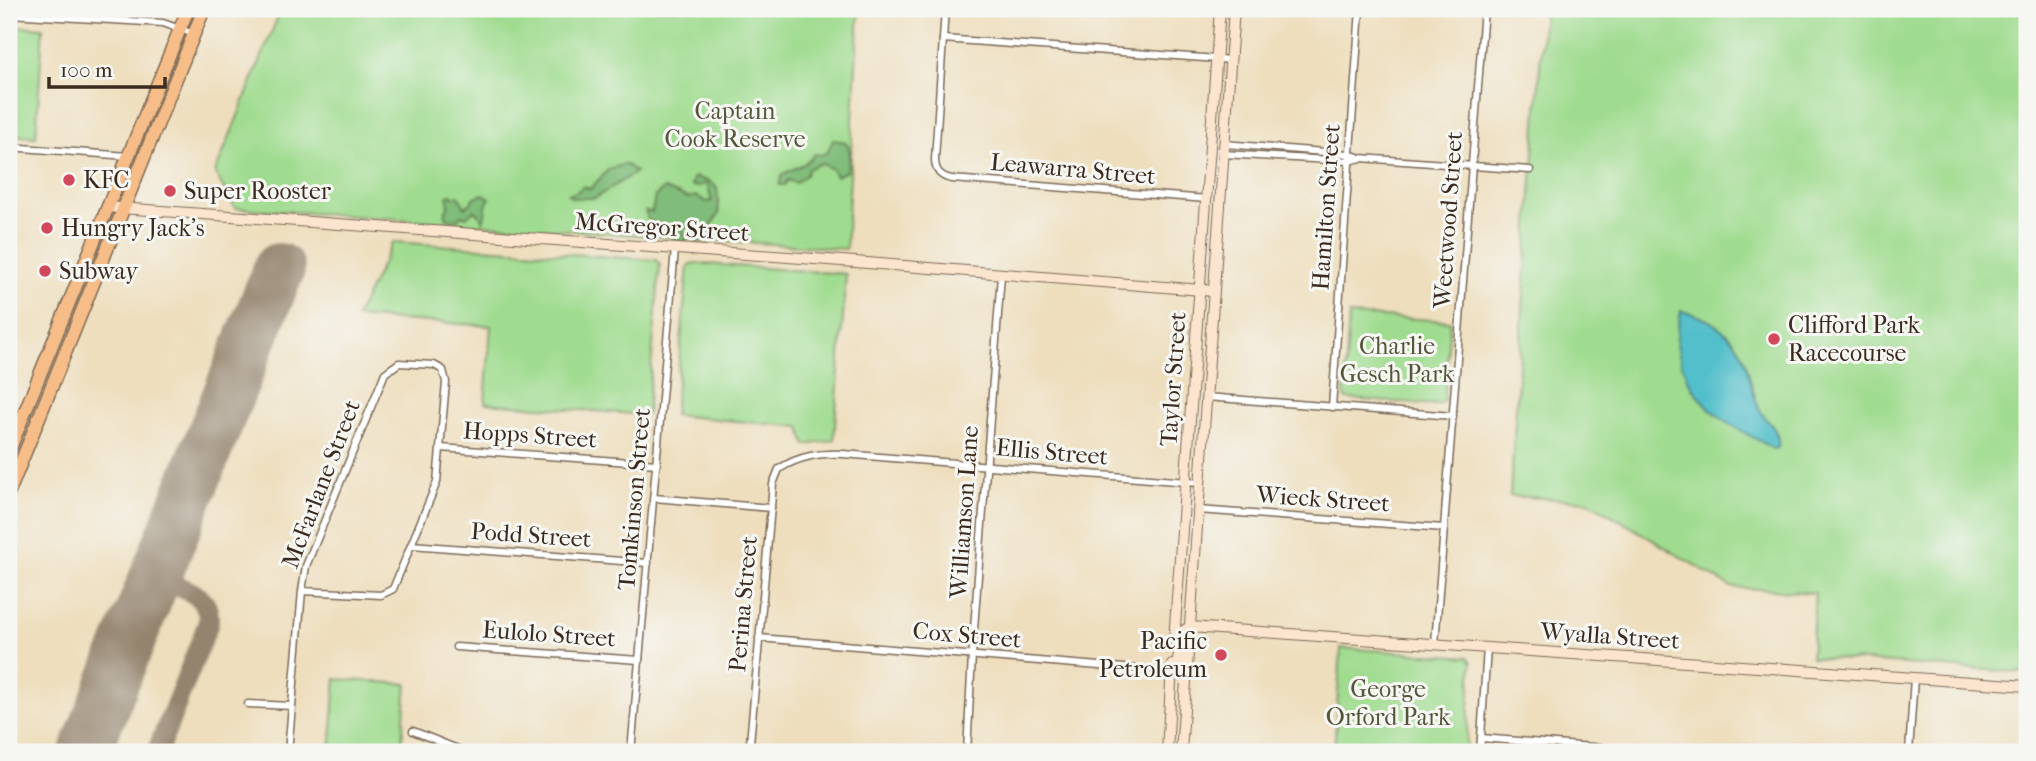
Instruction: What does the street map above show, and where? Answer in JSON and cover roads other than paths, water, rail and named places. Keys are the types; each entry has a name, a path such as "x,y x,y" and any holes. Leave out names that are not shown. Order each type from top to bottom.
{"highway":[{"path":"9,451 12,433 188,9"},
{"path":"9,492 204,9"}],"street":[{"path":"946,9 943,39 1231,60"},
{"name":"Taylor Street","path":"1167,752 1220,9"},
{"name":"Taylor Street","path":"1181,752 1234,9"},
{"name":"Hamilton Street","path":"1332,407 1360,9"},
{"name":"Weetwood Street","path":"1435,645 1484,9"},
{"path":"9,14 163,23 194,34"},
{"name":"Leawarra Street","path":"943,39 935,159 938,173 952,179 1207,199"},
{"path":"9,147 128,156"},
{"path":"1224,149 1349,157 1354,161 1361,158 1530,170"},
{"name":"McGregor Street","path":"107,207 867,262 1214,291"},
{"name":"Tomkinson Street","path":"631,752 675,249"},
{"name":"Williamson Lane","path":"967,752 1001,275"},
{"name":"McFarlane Street","path":"288,752 306,566 385,373 399,363 434,365 443,370 446,383 441,448"},
{"path":"1206,397 1453,416"},
{"path":"12,433 32,435"},
{"path":"302,591 381,595 393,589 437,482 441,448"},
{"name":"Hopps Street","path":"441,448 657,464"},
{"name":"Ellis Street","path":"779,469 794,460 827,454 1200,483"},
{"name":"Perina Street","path":"750,743 771,508 779,469"},
{"path":"654,498 771,508"},
{"name":"Wieck Street","path":"1198,510 1444,528"},
{"name":"Podd Street","path":"411,545 648,563"},
{"path":"1172,672 1178,661 1181,632 1190,627"},
{"name":"Wyalla Street","path":"1190,627 2027,686"},
{"name":"Cox Street","path":"759,638 1172,672"},
{"name":"Eulolo Street","path":"456,647 639,660"},
{"path":"1480,752 1487,648"},
{"path":"1909,752 1914,678"},
{"path":"248,704 292,706"},
{"path":"413,731 452,750 464,752"},
{"path":"1481,738 1607,751 1652,752"}],"water":[{"path":"1681,311 1709,321 1726,333 1739,349 1757,404 1777,436 1778,448 1773,449 1727,422 1698,395 1686,375 1679,354 1677,336"}],"place":[{"name":"KFC","path":"69,180"},
{"name":"Super Rooster","path":"170,191"},
{"name":"Hungry Jack's","path":"47,228"},
{"name":"Subway","path":"45,271"},
{"name":"Clifford Park Racecourse","path":"1774,339"},
{"name":"Pacific Petroleum","path":"1221,655"}],"park label":[{"name":"Captain Cook Reserve","path":"735,125"},
{"name":"Charlie Gesch Park","path":"1397,360"},
{"name":"George Orford Park","path":"1388,703"}]}
